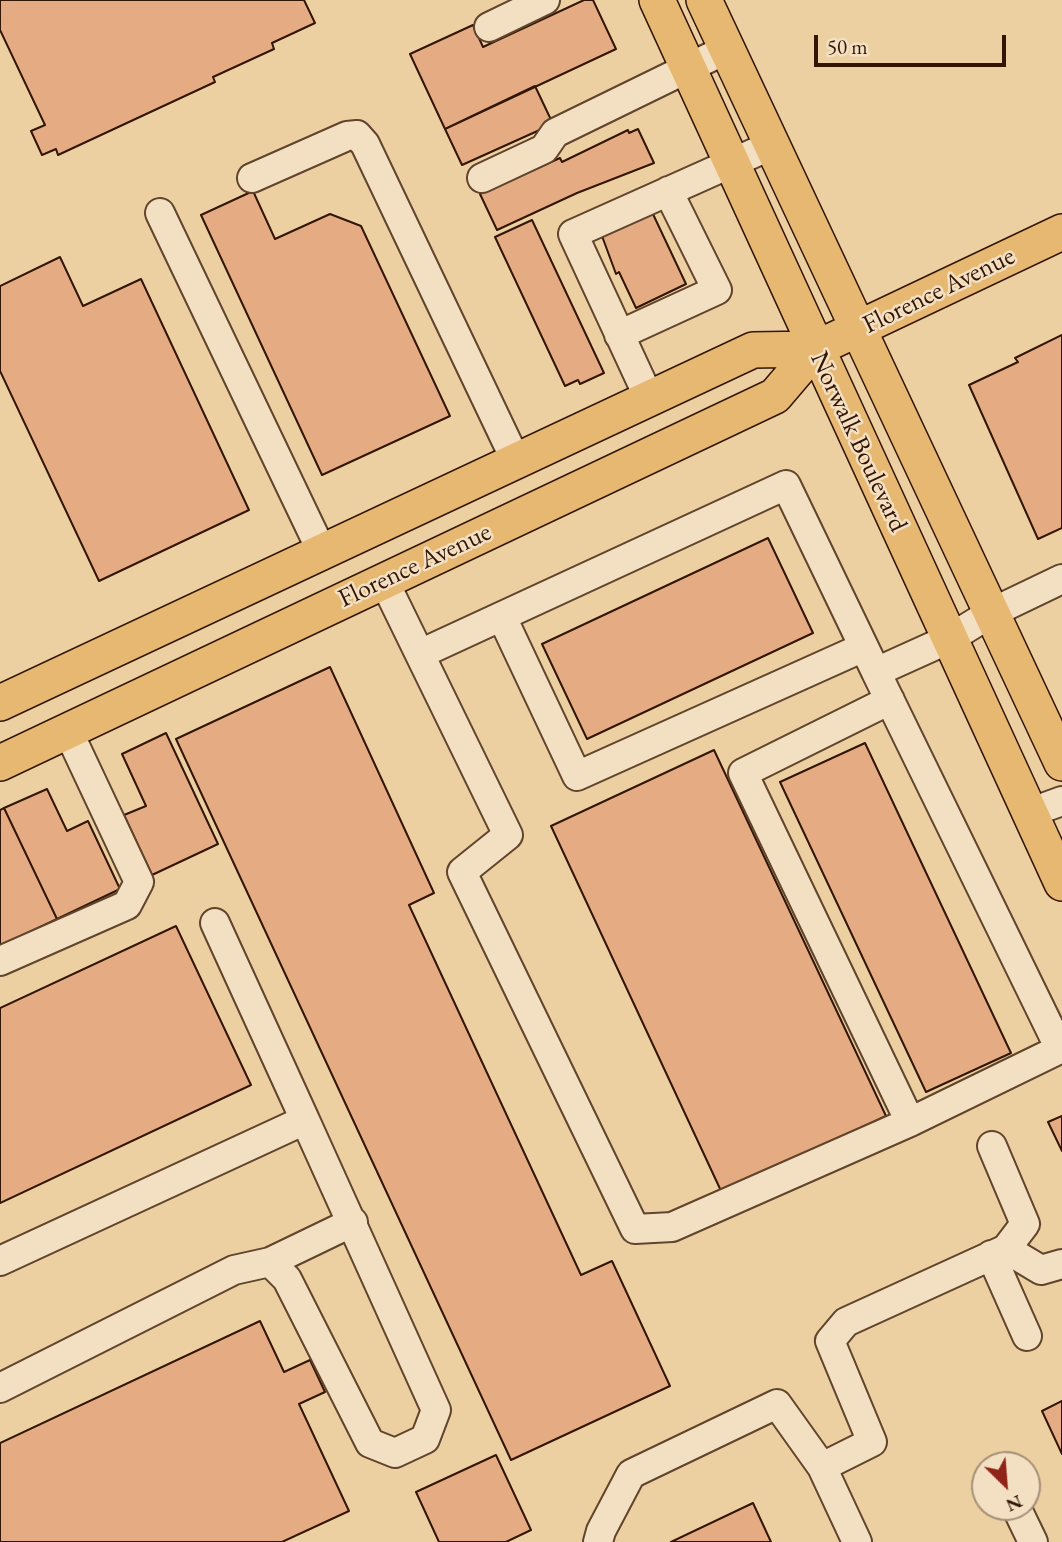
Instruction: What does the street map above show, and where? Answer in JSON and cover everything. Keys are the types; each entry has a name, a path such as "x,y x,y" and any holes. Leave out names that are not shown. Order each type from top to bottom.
{"main road":[{"name":"Norwalk Boulevard","path":"657,0 1062,883"},
{"name":"Norwalk Boulevard","path":"704,0 1062,763"},
{"name":"Florence Avenue","path":"0,703 753,350 815,349 1062,232"},
{"name":"Florence Avenue","path":"0,763 775,396 815,349"}],"lane":[{"path":"489,27 545,0"},
{"path":"482,177 544,149 555,132 727,49"},
{"path":"251,178 347,136 357,135 365,144 516,461"},
{"path":"649,398 573,234 731,161 772,145"},
{"path":"619,335 718,290 668,191"},
{"path":"160,213 322,552"},
{"path":"384,581 508,835 462,873 635,1229 672,1227 910,1122 1061,1049 786,485 420,654"},
{"path":"502,617 577,776 870,660 949,639 991,613 1062,579"},
{"path":"890,700 743,773 910,1122"},
{"path":"0,961 127,905 139,882 68,731"},
{"path":"1029,813 1062,801"},
{"path":"215,923 353,1222 436,1410 425,1439 395,1453 370,1443 287,1279 270,1262"},
{"path":"0,1261 305,1120"},
{"path":"822,1466 872,1442 830,1341 846,1322 998,1252 1025,1224 992,1146"},
{"path":"0,1388 234,1270 270,1262 353,1222"},
{"path":"998,1252 1041,1270 1062,1264"},
{"path":"998,1252 1027,1336"},
{"path":"598,1542 601,1531 631,1474 777,1404 822,1466 857,1542"},
{"path":"1023,1521 1034,1542"}],"building":[{"path":"0,0 304,0 315,23 272,43 274,49 213,77 215,82 58,155 56,149 42,155 31,131 45,125 0,30"},
{"path":"584,0 593,0 616,49 445,129 410,54 473,25 483,47"},
{"path":"535,86 553,124 462,165 445,129"},
{"path":"638,129 654,163 577,193 497,230 480,194 560,158 562,162 628,130 629,133"},
{"path":"253,191 275,239 330,214 361,226 450,416 322,475 201,215"},
{"path":"652,212 686,284 636,308 619,272 616,274 602,236"},
{"path":"532,220 604,373 580,384 578,380 565,386 495,237"},
{"path":"60,257 83,306 141,279 249,510 99,581 0,371 0,286"},
{"path":"1062,335 1062,528 1038,539 969,385 1018,362 1015,358"},
{"path":"768,538 813,633 587,739 542,644"},
{"path":"330,667 434,893 409,905 581,1275 612,1261 670,1386 511,1460 176,739"},
{"path":"166,733 218,844 152,875 124,815 146,806 122,754"},
{"path":"865,743 1011,1053 926,1092 780,782"},
{"path":"714,750 886,1116 722,1193 551,826"},
{"path":"47,789 67,831 88,821 120,889 57,919 4,808"},
{"path":"4,808 57,919 0,946 0,810"},
{"path":"176,926 251,1085 0,1203 0,1008"},
{"path":"1062,1116 1062,1151 1048,1122"},
{"path":"260,1321 284,1372 310,1360 325,1392 299,1404 349,1511 282,1542 0,1542 0,1443"},
{"path":"1062,1401 1062,1454 1042,1411"},
{"path":"496,1455 531,1530 506,1542 439,1542 416,1492"},
{"path":"753,1503 771,1542 671,1542"}]}
